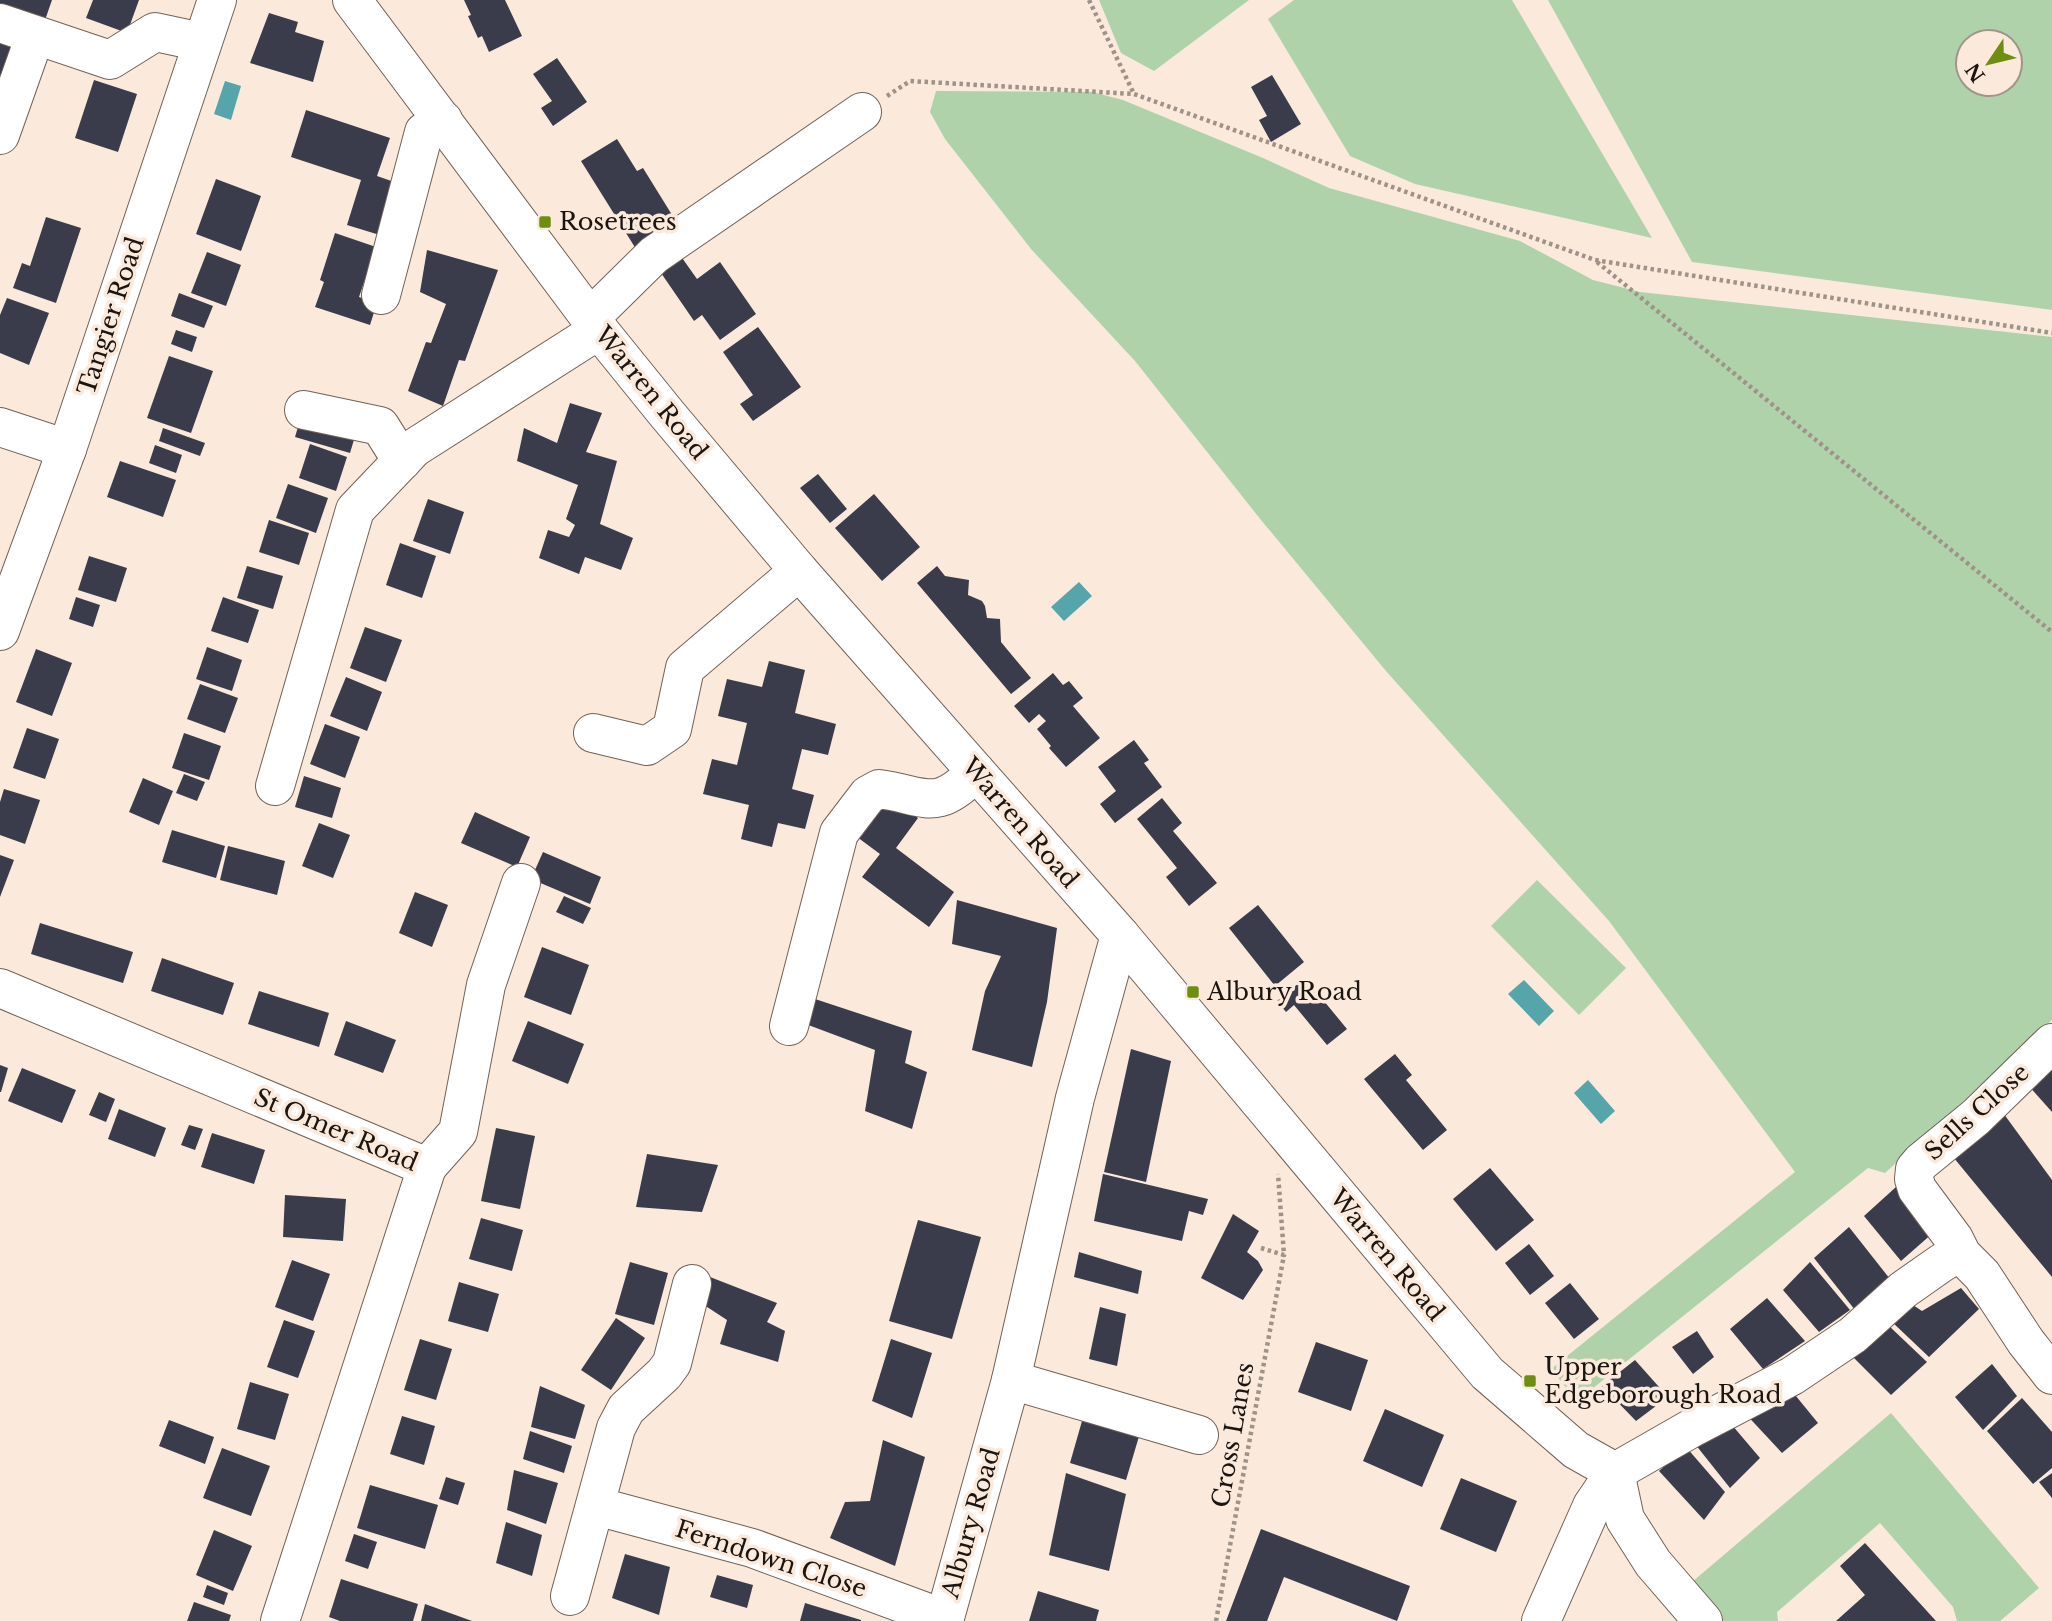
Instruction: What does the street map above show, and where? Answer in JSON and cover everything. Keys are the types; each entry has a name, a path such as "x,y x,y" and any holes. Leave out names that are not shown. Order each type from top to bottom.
{"street":[{"name":"Tangier Road","path":"0,631 67,449 217,0"},
{"name":"Warren Road","path":"352,0 595,324 799,570 1120,935 1273,1121 1487,1373 1577,1450 1615,1472"},
{"path":"0,135 18,29 110,60 155,32 202,42"},
{"path":"275,786 355,510 414,449 595,324 653,255 862,112"},
{"path":"381,295 424,132 443,120"},
{"path":"304,410 380,426 402,461"},
{"path":"0,427 67,449"},
{"path":"593,733 647,746 673,729 685,668 799,570"},
{"path":"789,1027 839,833 868,795 879,789 926,800 938,799 951,793 976,772"},
{"path":"427,1167 458,1132 486,985 521,883"},
{"name":"Albury Road","path":"944,1620 1011,1380 1072,1110 1120,935"},
{"name":"St Omer Road","path":"0,988 427,1167 280,1621"},
{"name":"Sells Close","path":"1962,1255 1917,1189 1915,1169 1976,1117 2052,1043"},
{"path":"1541,1621 1592,1506 1615,1472 1669,1440 1800,1371 1853,1335 1903,1290 1951,1257 1962,1255 1982,1275 2026,1342 2052,1375"},
{"path":"570,1596 616,1428 626,1409 664,1374 672,1363 692,1284"},
{"path":"1011,1380 1199,1435"},
{"path":"1615,1472 1625,1519 1653,1563 1703,1621"},
{"name":"Ferndown Close","path":"596,1506 752,1548 944,1620"}],"path":[{"path":"1089,0 1134,93"},
{"path":"862,112 910,81 1134,93 1595,260 2052,332"},
{"path":"1595,260 2052,632"},
{"name":"Cross Lanes","path":"1216,1621 1284,1255 1273,1121"},
{"path":"1261,1248 1284,1255"}],"green space":[{"path":"1099,0 1249,0 1154,71 1121,53"},
{"path":"1294,0 1512,0 1652,238 1415,184 1350,156 1268,19"},
{"path":"1548,0 2052,0 2052,310 1692,262"},
{"path":"936,91 1092,92 1123,100 1329,188 1520,241 1593,280 1640,292 2052,337 2052,1020 1885,1173 1868,1168 1577,1401 1551,1369 1795,1172 1609,921 1386,671 1261,520 1135,361 1031,249 945,139 930,112"},
{"path":"1537,880 1626,968 1579,1015 1491,926"},
{"path":"1891,1413 2039,1588 2000,1621 1957,1621 1953,1607 1880,1523 1777,1612 1778,1621 1703,1621 1679,1593"}],"water":[{"path":"225,81 241,86 231,120 214,114"},
{"path":"1079,582 1092,596 1064,621 1051,607"},
{"path":"1524,980 1554,1011 1539,1026 1508,994"},
{"path":"1588,1080 1615,1111 1601,1124 1574,1093"}],"building":[{"path":"0,0 52,0 44,23 0,7"},
{"path":"93,0 139,0 127,33 86,18"},
{"path":"464,0 505,0 522,36 489,52 482,36 478,38"},
{"path":"269,13 298,22 295,32 324,41 313,82 250,63"},
{"path":"0,37 14,42 0,81"},
{"path":"557,58 587,102 553,126 541,108 552,101 533,74"},
{"path":"1272,75 1301,124 1271,142 1259,120 1267,116 1251,87"},
{"path":"94,80 137,94 118,152 75,138"},
{"path":"306,110 390,138 377,176 400,184 383,236 347,225 361,180 291,157"},
{"path":"617,139 637,171 643,168 682,231 641,257 581,161"},
{"path":"216,179 261,196 241,251 196,234"},
{"path":"46,217 81,228 56,303 13,288 22,263 30,266"},
{"path":"335,233 376,247 359,297 377,303 370,325 315,307 324,282 320,280"},
{"path":"427,250 498,270 465,361 459,360 443,406 408,391 426,342 431,343 446,304 420,292"},
{"path":"207,252 241,265 226,306 191,293"},
{"path":"680,255 697,279 720,262 756,314 720,340 702,315 694,321 659,270"},
{"path":"179,293 213,306 204,328 171,316"},
{"path":"7,298 49,313 29,365 0,353 0,315"},
{"path":"758,327 801,387 753,421 740,404 753,395 723,352"},
{"path":"176,330 197,337 192,352 171,344"},
{"path":"169,356 213,371 191,433 147,418"},
{"path":"570,403 602,413 586,452 617,461 600,524 633,538 621,570 585,557 579,574 539,558 548,530 569,537 575,525 566,519 578,485 517,461 524,428 557,443"},
{"path":"301,417 356,433 350,453 295,437"},
{"path":"163,428 205,443 200,456 159,441"},
{"path":"310,444 347,457 336,491 299,478"},
{"path":"155,445 182,455 176,473 149,463"},
{"path":"120,461 176,480 163,517 107,497"},
{"path":"818,474 847,509 830,523 800,488"},
{"path":"288,484 328,498 316,533 276,518"},
{"path":"874,494 920,547 882,581 835,528"},
{"path":"428,499 464,512 450,554 413,541"},
{"path":"269,520 309,533 299,565 259,552"},
{"path":"400,543 436,556 422,598 386,585"},
{"path":"89,556 127,568 116,602 78,590"},
{"path":"247,566 283,576 273,609 237,598"},
{"path":"937,566 945,576 969,580 968,595 982,601 987,618 1000,619 1001,642 1031,678 1011,694 917,583"},
{"path":"76,597 100,605 93,627 69,619"},
{"path":"223,597 259,610 248,643 211,631"},
{"path":"365,627 402,640 386,682 350,668"},
{"path":"207,647 242,660 232,691 196,679"},
{"path":"36,649 72,663 52,716 16,702"},
{"path":"769,661 805,670 795,713 836,724 828,755 802,749 792,789 814,795 805,829 778,823 772,847 741,839 749,805 703,794 712,759 737,765 747,723 718,716 727,679 762,687"},
{"path":"1053,673 1063,685 1069,681 1083,698 1073,706 1100,738 1066,767 1037,729 1046,721 1039,714 1029,723 1014,706"},
{"path":"346,677 382,692 367,731 330,716"},
{"path":"200,684 238,698 225,733 187,719"},
{"path":"325,724 360,737 345,778 310,764"},
{"path":"27,728 59,739 45,779 13,768"},
{"path":"184,733 221,746 209,780 172,768"},
{"path":"1134,740 1149,760 1144,763 1162,787 1115,823 1100,804 1116,791 1098,767"},
{"path":"184,774 205,782 197,801 176,793"},
{"path":"304,776 341,788 332,818 295,807"},
{"path":"143,778 173,791 159,825 129,812"},
{"path":"4,789 40,800 25,844 0,835 0,802"},
{"path":"883,792 918,818 896,848 954,892 929,927 862,877 880,854 853,834"},
{"path":"1162,798 1182,823 1173,831 1217,883 1189,906 1166,877 1177,868 1137,819"},
{"path":"475,812 530,837 517,867 461,843"},
{"path":"319,823 350,835 333,878 302,866"},
{"path":"172,830 225,846 216,878 162,862"},
{"path":"228,846 285,861 277,895 220,880"},
{"path":"543,852 601,877 590,904 531,879"},
{"path":"0,855 14,860 0,897"},
{"path":"415,892 448,905 432,947 399,933"},
{"path":"564,896 591,908 583,924 556,912"},
{"path":"957,900 1057,928 1047,1002 1032,1067 972,1050 985,991 1001,956 952,944"},
{"path":"1258,905 1304,962 1275,986 1229,928"},
{"path":"40,923 133,952 123,983 31,954"},
{"path":"542,947 589,965 571,1015 524,997"},
{"path":"162,958 234,983 223,1015 151,991"},
{"path":"1305,978 1347,1029 1327,1045 1294,1005 1286,1012 1277,1001"},
{"path":"259,991 329,1013 319,1047 248,1024"},
{"path":"812,998 912,1031 905,1063 927,1072 912,1129 865,1111 875,1050 803,1023"},
{"path":"346,1021 396,1040 383,1073 334,1055"},
{"path":"528,1021 584,1044 568,1084 512,1061"},
{"path":"1131,1049 1171,1061 1146,1182 1104,1172"},
{"path":"1395,1054 1412,1075 1406,1080 1447,1130 1423,1150 1364,1079"},
{"path":"2052,1061 2052,1112 2027,1084"},
{"path":"0,1065 8,1068 1,1092 0,1092"},
{"path":"22,1068 76,1090 62,1123 8,1101"},
{"path":"99,1092 115,1099 106,1122 89,1115"},
{"path":"119,1109 166,1128 155,1157 108,1139"},
{"path":"2001,1110 2052,1180 2052,1277 1949,1152"},
{"path":"189,1125 203,1129 195,1150 181,1145"},
{"path":"496,1128 535,1136 520,1209 481,1201"},
{"path":"212,1133 265,1150 254,1184 201,1167"},
{"path":"647,1154 718,1165 702,1212 636,1207"},
{"path":"1490,1168 1534,1220 1496,1251 1453,1199"},
{"path":"1103,1174 1208,1199 1203,1215 1189,1211 1182,1241 1094,1221"},
{"path":"1896,1187 1934,1232 1901,1261 1864,1216"},
{"path":"285,1195 346,1199 343,1241 283,1237"},
{"path":"1233,1214 1259,1231 1247,1252 1258,1261 1263,1270 1243,1300 1201,1278"},
{"path":"481,1218 523,1230 512,1271 469,1259"},
{"path":"918,1220 981,1237 952,1339 889,1321"},
{"path":"1849,1227 1890,1279 1855,1310 1814,1258"},
{"path":"1529,1244 1554,1276 1530,1295 1505,1263"},
{"path":"1079,1252 1142,1271 1138,1294 1074,1277"},
{"path":"292,1260 330,1274 313,1321 275,1307"},
{"path":"630,1262 668,1273 654,1325 615,1314"},
{"path":"1810,1262 1850,1310 1819,1332 1783,1290"},
{"path":"710,1277 777,1303 767,1322 785,1331 778,1362 720,1344 727,1320 701,1303"},
{"path":"459,1282 499,1294 488,1332 448,1321"},
{"path":"1570,1283 1599,1319 1574,1339 1545,1303"},
{"path":"1961,1288 1979,1309 1929,1357 1891,1321 1913,1305 1922,1311"},
{"path":"1767,1298 1805,1341 1763,1369 1730,1329"},
{"path":"1100,1307 1126,1314 1117,1366 1089,1359"},
{"path":"616,1318 645,1338 611,1390 581,1370"},
{"path":"284,1320 315,1331 298,1378 267,1367"},
{"path":"1888,1325 1927,1362 1891,1395 1852,1356"},
{"path":"1697,1331 1714,1357 1693,1374 1672,1347"},
{"path":"420,1339 452,1349 436,1400 404,1390"},
{"path":"891,1339 932,1353 912,1418 872,1401"},
{"path":"1316,1342 1368,1360 1351,1411 1298,1392"},
{"path":"1635,1360 1668,1397 1636,1421 1602,1386"},
{"path":"1992,1364 2017,1396 1983,1430 1955,1397"},
{"path":"250,1382 289,1394 275,1440 237,1429"},
{"path":"540,1386 585,1405 575,1439 531,1427"},
{"path":"1791,1390 1818,1423 1782,1453 1742,1410"},
{"path":"2022,1398 2052,1432 2052,1468 2033,1484 1987,1431"},
{"path":"1086,1407 1143,1423 1126,1480 1070,1463"},
{"path":"1385,1409 1444,1435 1422,1487 1363,1461"},
{"path":"402,1416 435,1426 424,1465 390,1454"},
{"path":"1726,1418 1760,1458 1730,1488 1695,1444"},
{"path":"169,1420 214,1437 205,1464 159,1446"},
{"path":"530,1431 572,1446 564,1473 523,1459"},
{"path":"883,1440 925,1457 895,1566 830,1538 845,1502 870,1501"},
{"path":"1686,1447 1725,1492 1704,1520 1659,1471"},
{"path":"222,1448 270,1466 251,1516 203,1498"},
{"path":"514,1470 558,1483 546,1524 507,1510"},
{"path":"1066,1473 1126,1494 1109,1571 1049,1555"},
{"path":"2052,1473 2052,1498 2039,1482"},
{"path":"446,1477 465,1483 458,1505 439,1499"},
{"path":"1461,1478 1517,1501 1496,1552 1440,1529"},
{"path":"370,1485 438,1505 425,1549 357,1528"},
{"path":"506,1522 542,1535 532,1576 496,1563"},
{"path":"1261,1529 1410,1586 1397,1621 1284,1577 1267,1621 1226,1621"},
{"path":"214,1530 252,1546 233,1591 196,1575"},
{"path":"354,1534 377,1542 368,1569 345,1561"},
{"path":"1865,1543 1936,1621 1836,1621 1865,1595 1840,1566"},
{"path":"625,1554 670,1567 659,1615 612,1598"},
{"path":"717,1575 753,1585 747,1608 710,1597"},
{"path":"341,1579 418,1604 413,1621 340,1621 329,1617"},
{"path":"207,1585 228,1593 224,1605 203,1597"},
{"path":"1038,1591 1099,1610 1096,1621 1029,1621"},
{"path":"194,1602 231,1615 229,1621 187,1621"},
{"path":"805,1603 861,1620 861,1621 800,1621"},
{"path":"425,1604 472,1621 421,1621"}],"place":[{"name":"Rosetrees","path":"545,222"},
{"name":"Albury Road","path":"1193,992"},
{"name":"Upper Edgeborough Road","path":"1530,1381"}]}
